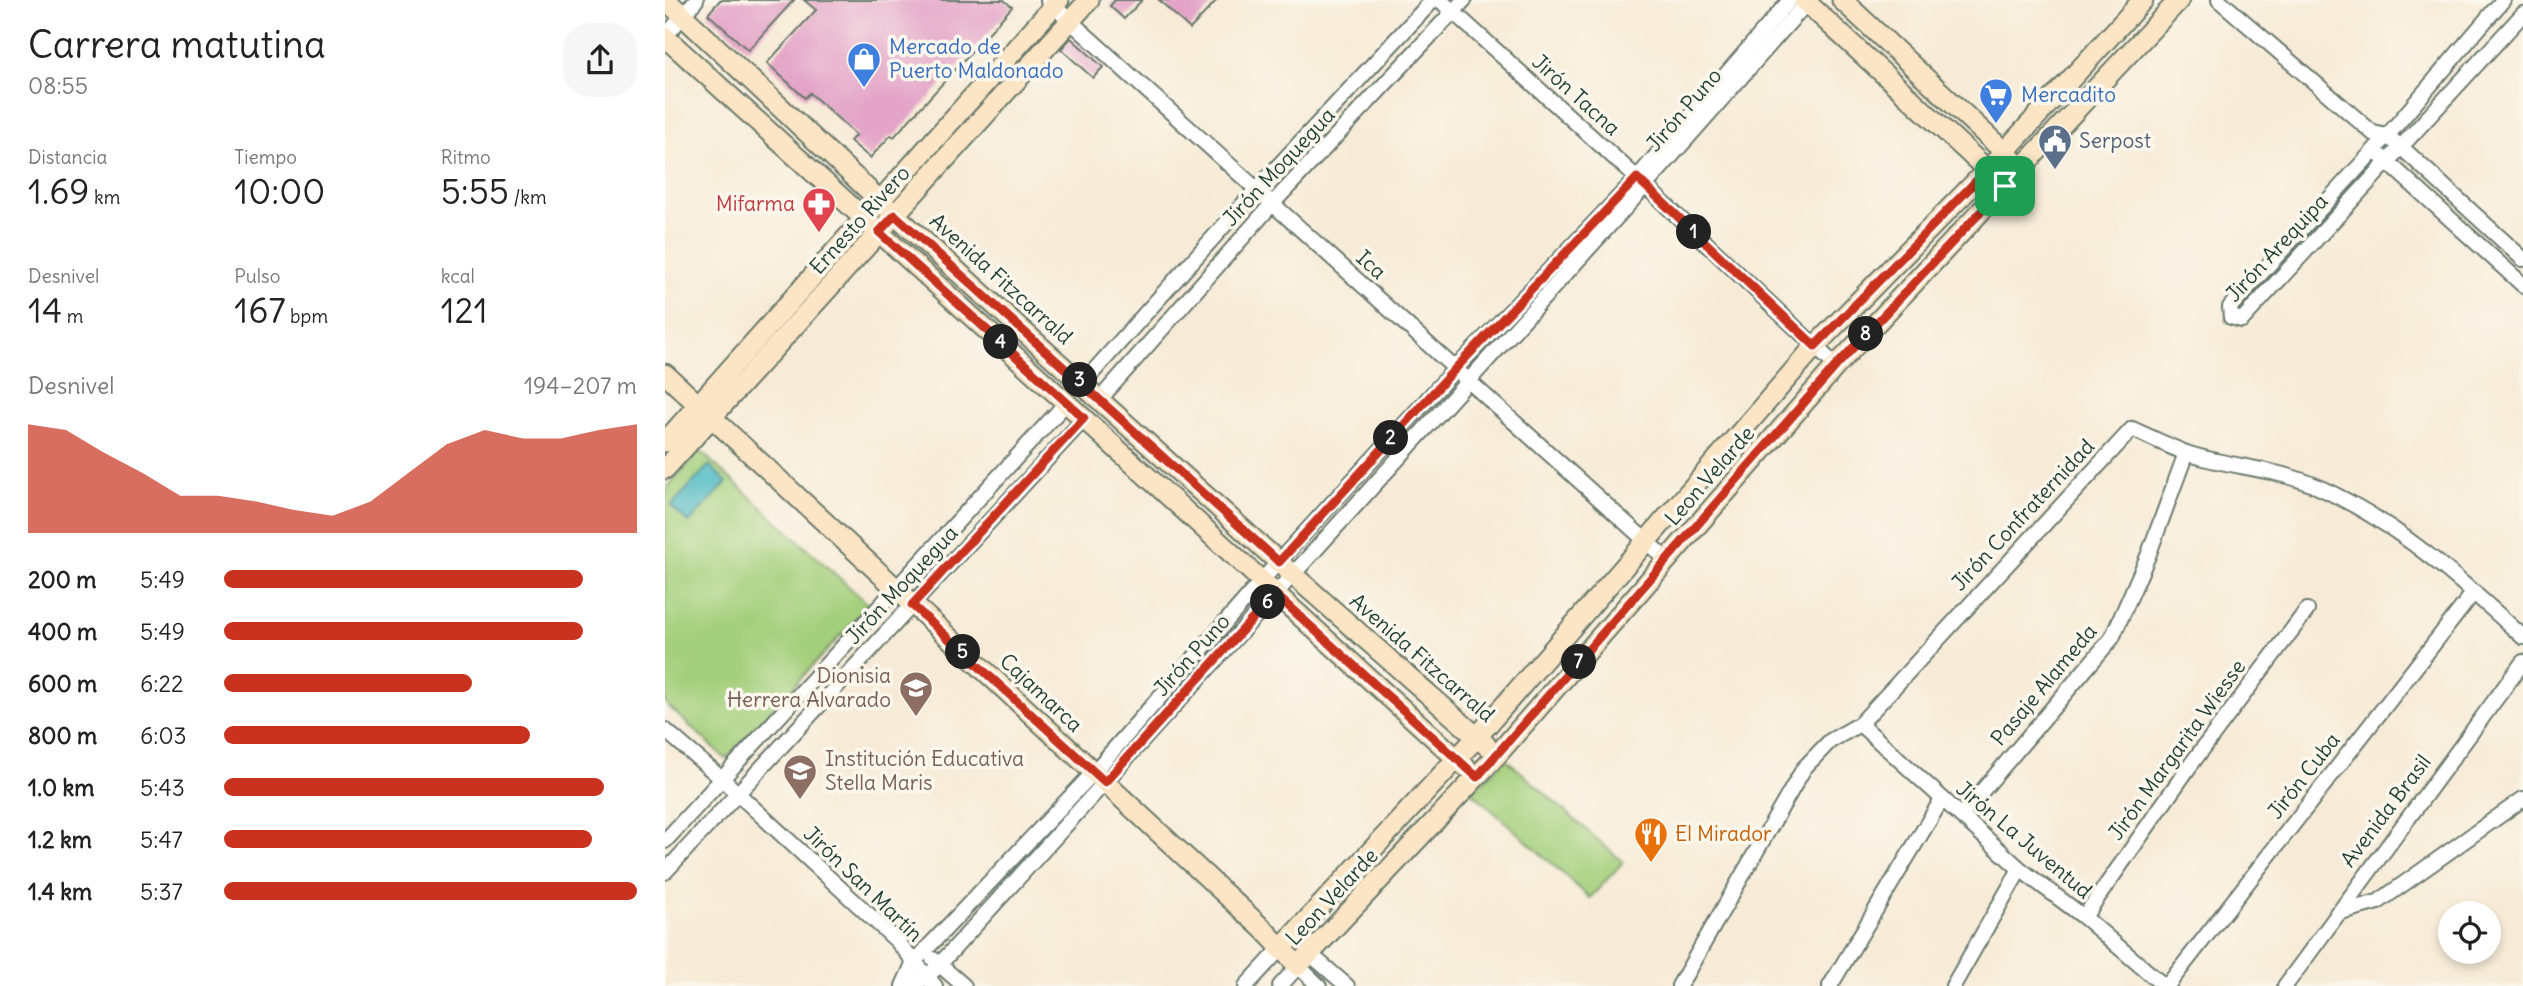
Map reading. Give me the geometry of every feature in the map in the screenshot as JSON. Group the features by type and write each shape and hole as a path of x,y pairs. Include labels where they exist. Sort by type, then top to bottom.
{"street":[{"name":"Avenida Fitzcarrald","path":"666,0 895,215 1497,755"},
{"path":"696,0 665,37 1477,777"},
{"name":"Ernesto Rivero","path":"665,442 707,412 806,315 1089,0"},
{"name":"Jirón Moquegua","path":"1083,383 1256,190 1433,0"},
{"name":"Jirón Tacna","path":"1440,0 1641,182 1836,366"},
{"name":"Jirón Moquegua","path":"1101,398 1272,204 1464,0"},
{"path":"1842,0 2021,168"},
{"name":"Leon Velarde","path":"1246,986 1477,737 1815,346 1987,170 2143,0"},
{"name":"Leon Velarde","path":"1280,986 1497,755 1836,366 2179,0"},
{"path":"2219,0 2380,134 2400,146 2523,259"},
{"name":"Jirón Arequipa","path":"2503,0 2380,134 2375,150 2230,307 2231,317 2242,320 2523,14"},
{"path":"1803,1 2005,186"},
{"name":"Jirón Puno","path":"1286,568 1468,381 1803,1"},
{"name":"Ernesto Rivero","path":"665,470 791,302 1053,2"},
{"name":"Ica","path":"1053,2 1256,190 1667,560"},
{"path":"2375,150 2523,285"},
{"name":"Jirón Puno","path":"905,986 931,982 940,964 1100,777 1269,588 1455,369 1641,182"},
{"path":"791,302 806,315"},
{"name":"Cajamarca","path":"665,374 1264,930 1285,943"},
{"name":"Jirón Moquegua","path":"665,841 1067,402"},
{"name":"Jirón Moquegua","path":"665,872 1084,418"},
{"name":"Jirón Confraternidad","path":"1679,986 1804,768 1830,741 1860,724 2132,429 2186,453 2314,485 2353,505 2410,542 2474,592 2523,637"},
{"name":"Pasaje Alameda","path":"1961,816 2112,638 2148,556 2186,453"},
{"name":"Jirón Cuba","path":"2165,986 2474,592"},
{"name":"Jirón Margarita Wiesse","path":"2084,917 2189,767 2307,610"},
{"name":"Avenida Brasil","path":"2285,986 2523,662"},
{"name":"Jirón La Juventud","path":"1860,724 2020,869 2084,917 2165,986"},
{"name":"Jirón San Martín","path":"665,730 722,779 897,941 919,958 940,964 964,986"},
{"name":"Jirón Puno","path":"905,986 919,958 1100,777"},
{"path":"1830,986 1942,799"},
{"path":"2337,913 2378,902 2523,799"},
{"path":"1953,986 2020,869"},
{"path":"1285,943 1304,959 1347,986"},
{"name":"Jirón San Martín","path":"919,958 931,982"},
{"path":"1304,959 1319,986"}],"green space":[{"path":"700,451 869,605 726,759 665,703 665,489"},
{"path":"1506,759 1623,862 1590,898 1472,792"}],"water":[{"path":"709,465 727,482 689,523 671,506"}],"building":[{"path":"720,0 794,0 748,50 708,14"},
{"name":"Mercado de Puerto Maldonado","path":"804,0 1004,0 1012,7 894,137 891,135 870,158 850,141 856,135 810,93 805,98 767,63 816,10"},
{"path":"1115,0 1142,0 1124,19 1110,6"},
{"path":"1159,0 1217,0 1190,29"},
{"path":"1071,38 1103,67 1093,78 1061,49"}],"place":[{"name":"Mercado de Puerto Maldonado","path":"864,89"},
{"name":"Mercadito","path":"1996,125"},
{"name":"Serpost","path":"2055,171"},
{"name":"Mifarma","path":"819,234"},
{"name":"Dionisia Herrera Alvarado","path":"916,718"},
{"name":"Institución Educativa Stella Maris","path":"800,801"},
{"name":"El Mirador","path":"1651,864"}],"route":[{"path":"1987,170 2005,186 1836,366 1477,777 1275,594 1105,782 912,605 1084,418 879,232 895,215 1101,398 1279,562 1455,369 1637,178 1815,346 1987,170"}]}
